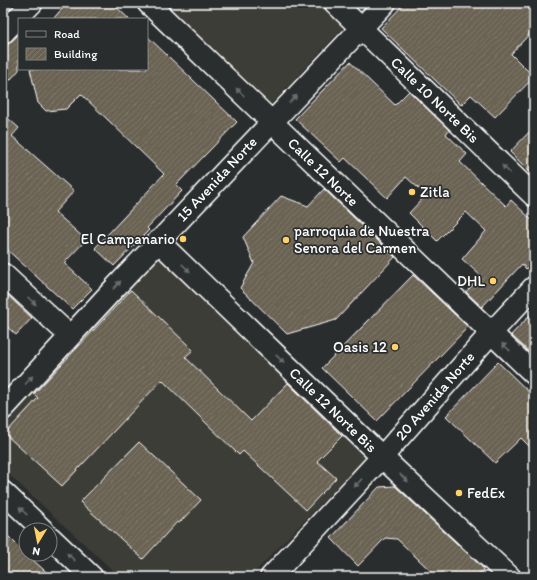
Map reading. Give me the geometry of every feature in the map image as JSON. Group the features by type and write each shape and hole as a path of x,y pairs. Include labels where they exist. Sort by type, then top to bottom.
{"street":[{"path":"3,33 32,3"},
{"name":"Calle 12 Norte","path":"148,3 534,374"},
{"name":"Calle 10 Norte Bis","path":"335,3 534,196"},
{"name":"15 Avenida Norte","path":"3,409 158,241 385,3"},
{"name":"Calle 12 Norte Bis","path":"158,241 382,457 510,577"},
{"path":"3,274 70,336"},
{"name":"20 Avenida Norte","path":"272,577 534,287"},
{"path":"3,492 35,522"},
{"path":"58,545 92,577"}],"shaded area":[{"path":"165,3 320,3 345,26 271,104"},
{"path":"158,252 369,454 250,577 120,577 3,469 3,418"}],"building":[{"path":"67,3 112,3 128,18 54,18"},
{"path":"405,3 534,3 534,29 511,54 534,77 495,117 471,95 461,105 381,28"},
{"path":"18,35 19,70 3,88 3,49"},
{"path":"148,37 237,122 176,185 182,191 147,228 149,230 114,266 95,248 164,174 81,94 66,109 46,111 38,103 30,70 148,70"},
{"path":"350,62 395,105 409,91 449,130 446,134 467,154 460,162 506,206 511,200 534,222 534,261 526,269 522,264 482,307 466,292 481,276 462,259 486,231 466,212 437,241 409,213 426,195 406,177 387,198 345,158 341,162 295,119"},
{"path":"3,114 19,128 12,136 74,191 55,212 86,240 64,263 92,289 72,309 3,246"},
{"path":"534,127 534,176 510,152"},
{"path":"324,189 395,257 336,320 287,334 240,288 254,263 243,237 281,196 308,206"},
{"name":"Oasis 12","path":"413,275 468,327 377,421 322,368"},
{"path":"131,290 193,350 185,357 251,421 288,383 342,436 317,461 336,478 306,510 243,451 239,455 162,380 62,486 5,434 38,398 34,394"},
{"path":"3,291 32,318 16,335 3,323"},
{"path":"534,311 534,356 511,335"},
{"path":"498,362 534,397 534,451 521,438 495,463 446,416"},
{"path":"139,442 201,500 179,523 177,522 143,559 80,502"},
{"path":"395,486 484,569 476,577 437,577 397,539 385,538 358,566 331,538 379,487"},
{"path":"3,531 18,546 18,562 35,562 52,577 8,577 3,572"}],"place":[{"name":"Zitla","path":"412,192"},
{"name":"El Campanario","path":"183,239"},
{"name":"parroquia de Nuestra Senora del Carmen","path":"286,240"},
{"name":"DHL","path":"493,281"},
{"name":"Oasis 12","path":"395,347"},
{"name":"FedEx","path":"459,493"}]}
